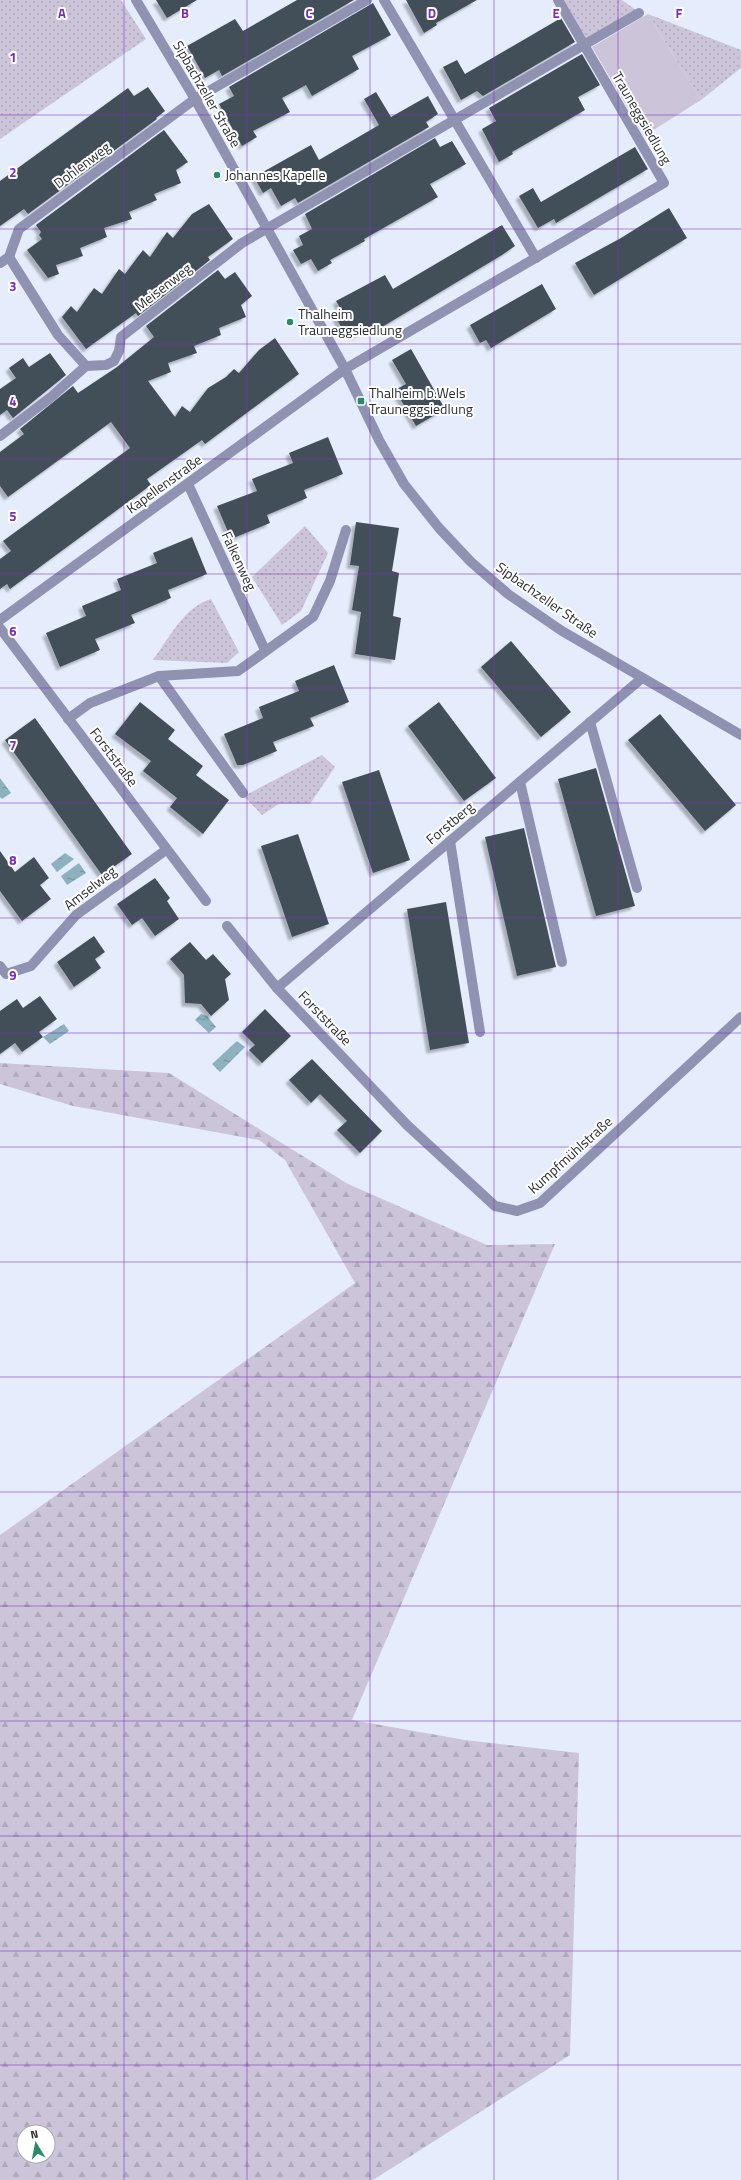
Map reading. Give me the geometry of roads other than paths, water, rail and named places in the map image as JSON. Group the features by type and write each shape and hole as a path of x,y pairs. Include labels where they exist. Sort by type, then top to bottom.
{"street":[{"name":"Sipbachzeller Straße","path":"136,0 195,99 345,369 379,440 404,484 439,528 471,562 508,594 556,627 641,679 741,736"},
{"name":"Dohlenweg","path":"9,257 19,229 195,99 367,0"},
{"path":"384,0 536,258"},
{"name":"Trauneggsiedlung","path":"345,369 664,183 558,0"},
{"path":"267,230 639,13"},
{"name":"Meisenweg","path":"86,366 106,365 114,361 119,351 121,337 242,243 267,230"},
{"path":"0,263 9,257 58,335 86,366 51,397 0,436"},
{"name":"Kapellenstraße","path":"0,620 345,369"},
{"name":"Falkenweg","path":"188,484 265,650"},
{"path":"68,719 90,703 159,676 238,671 265,650 313,617 330,580 346,530"},
{"name":"Forststraße","path":"0,628 166,850 206,901"},
{"path":"159,676 243,793"},
{"name":"Forstberg","path":"277,988 641,679"},
{"path":"590,722 637,888"},
{"path":"520,782 562,962"},
{"path":"450,841 480,1032"},
{"name":"Amselweg","path":"0,966 6,974 31,966 76,915 166,850"},
{"name":"Forststraße","path":"227,926 277,988 407,1125"},
{"name":"Kumpfmühlstraße","path":"407,1125 495,1206 517,1211 540,1203 741,1017"}],"water":[{"path":"0,778 11,793 2,799 0,797"},
{"path":"65,853 74,859 57,872 51,864"},
{"path":"79,863 86,873 67,885 61,876"},
{"path":"201,1014 207,1016 216,1027 209,1033 195,1020"},
{"path":"64,1024 69,1031 50,1044 43,1037"},
{"path":"237,1041 245,1047 220,1072 212,1064"}],"place":[{"name":"Johannes Kapelle","path":"217,175"},
{"name":"Thalheim Trauneggsiedlung","path":"290,322"},
{"name":"Thalheim b.Wels Trauneggsiedlung","path":"361,401"}]}
